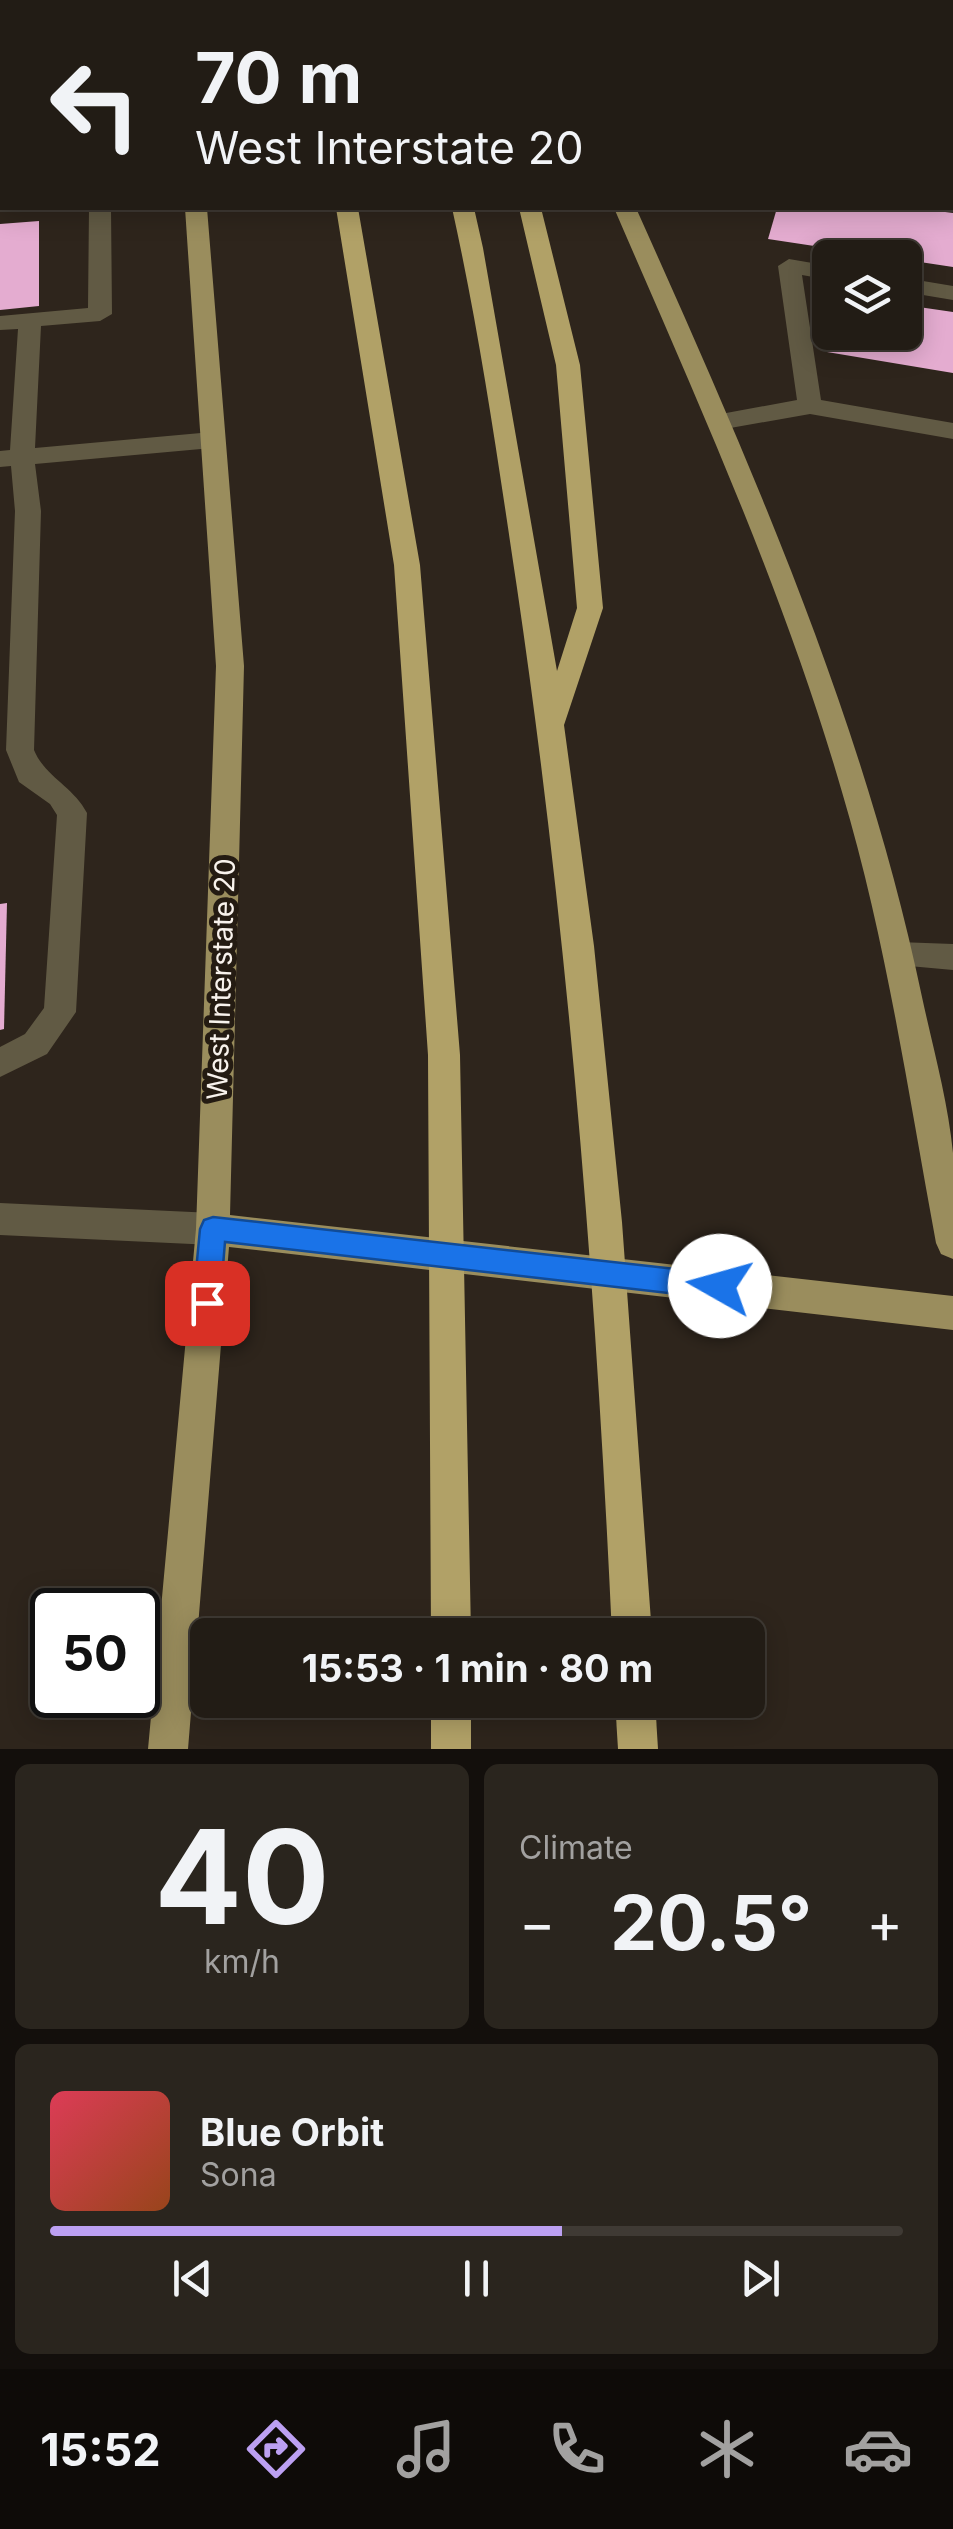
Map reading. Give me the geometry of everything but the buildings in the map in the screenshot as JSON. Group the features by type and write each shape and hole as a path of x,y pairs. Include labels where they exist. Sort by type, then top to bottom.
{"highway":[{"path":"347,210 408,565 444,1056 451,1618"},
{"path":"463,210 553,724 591,1087 626,1500 631,1618"},
{"path":"530,210 568,365 590,608 553,724"},
{"path":"451,1718 452,1749"},
{"path":"637,1718 638,1749"}],"main road":[{"name":"West Interstate 20","path":"168,1749 213,1229 230,666 196,210"},
{"path":"626,210 766,531 857,792 898,954 953,1243"},
{"path":"213,1229 953,1313"}],"street":[{"path":"0,324 100,314 100,210"},
{"path":"810,406 789,266 812,270"},
{"path":"922,288 953,293"},
{"path":"0,1063 36,1044 60,1012 72,813 60,796 29,774 20,750 11,677 28,511 11,458 26,388 30,320"},
{"path":"0,391 26,388"},
{"path":"719,422 810,406 953,431"},
{"path":"11,458 212,440"},
{"path":"898,954 953,957"},
{"path":"0,1218 213,1229"}],"route":[{"path":"207,1303 213,1229 720,1286"}]}
